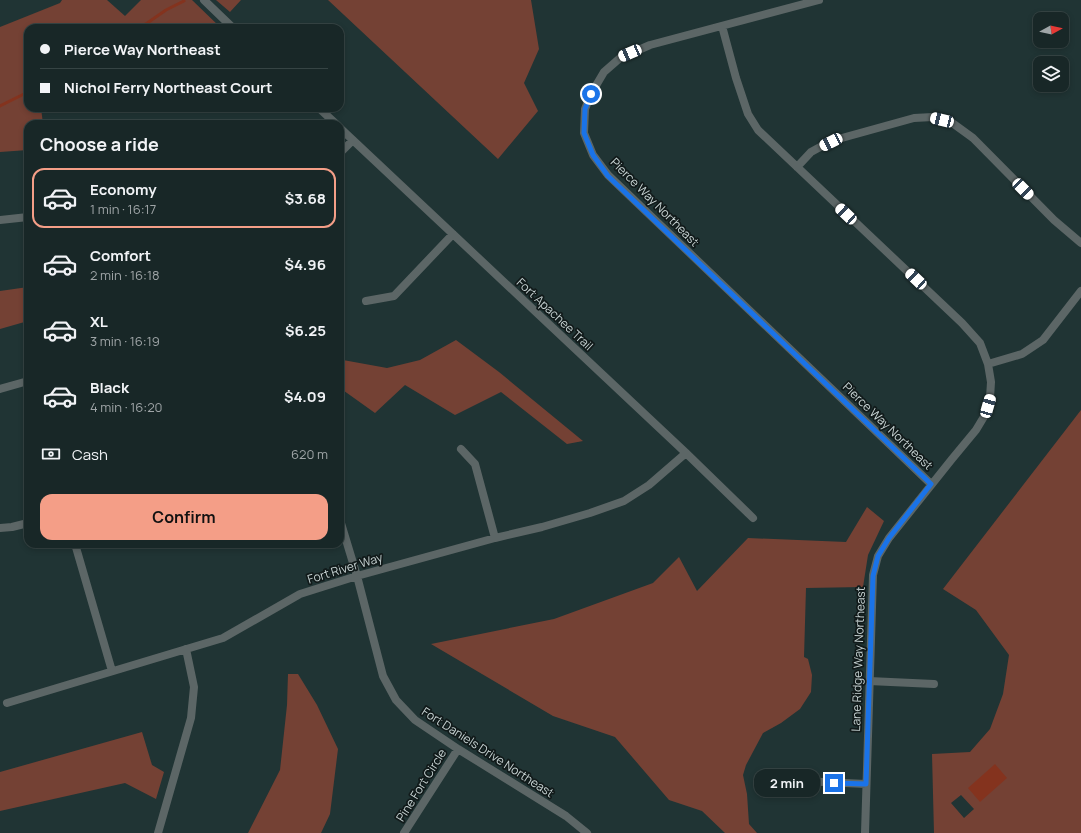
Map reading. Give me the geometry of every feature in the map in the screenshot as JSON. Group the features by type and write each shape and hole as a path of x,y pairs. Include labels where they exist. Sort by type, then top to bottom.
{"street":[{"path":"204,0 229,24"},
{"name":"Pierce Way Northeast","path":"819,0 650,45 620,58 604,72 591,94 585,109 584,133 593,155 608,176 931,484"},
{"name":"Lane Ridge Way Northeast","path":"722,26 736,78 748,114 758,130 962,323 980,343 988,364 991,382 990,398 985,415 976,430 889,538 878,556 873,576 865,833"},
{"path":"323,112 332,120"},
{"path":"797,167 811,152 831,142 914,118 932,117 951,122 972,138 1054,220 1081,243"},
{"name":"Fort Apachee Trail","path":"344,132 686,453 753,518"},
{"path":"344,149 353,140"},
{"path":"0,220 24,217"},
{"path":"366,301 394,296 453,234"},
{"path":"988,364 1022,354 1042,340 1081,292"},
{"path":"0,389 24,382"},
{"path":"461,449 474,464 495,538"},
{"name":"Fort River Way","path":"7,703 223,638 300,594 356,576 495,538 542,527 624,501 649,485 686,453"},
{"path":"0,528 12,527 24,523"},
{"name":"Fort Daniels Drive Northeast","path":"344,534 383,676 396,700 415,720 458,749 566,816 587,833"},
{"path":"76,548 112,671"},
{"path":"158,833 191,718 194,687 186,650"},
{"path":"869,681 934,684"},
{"name":"Pine Fort Circle","path":"404,833 458,749"},
{"path":"802,781 866,784"}],"shaded area":[{"path":"62,0 107,0 125,16 141,0 192,0 217,24 24,24 24,112 42,112 42,120 24,120 24,150 0,152 0,27 60,3"},
{"path":"216,0 241,0 230,12"},
{"path":"328,0 531,0 539,49 524,83 538,111 498,159"},
{"path":"24,288 24,322 0,329 0,291"},
{"path":"456,340 499,372 583,441 567,444 501,392 455,415 405,385 375,413 344,391 344,360 387,368 420,360"},
{"path":"1081,410 1081,833 934,833 932,754 970,752 990,729 1003,694 1009,655 976,610 943,589","holes":["961,795 974,809 964,818 951,803"]},
{"path":"867,507 884,521 868,555 863,587 806,588 804,657 808,659 812,675 811,692 800,709 781,723 763,733 746,765 743,775 747,794 749,824 757,833 725,833 702,811 669,800 615,737 553,716 431,644 554,619 653,583 679,557 697,591 748,538 846,542"},
{"path":"288,674 298,674 317,705 338,749 330,814 321,833 248,833 280,770 287,705"},
{"path":"142,732 152,765 164,772 156,799 125,783 0,811 0,772"},
{"path":"995,764 1007,778 980,802 968,788"}],"waterway":[{"path":"146,24 166,10 184,1"},
{"path":"0,106 24,94"}],"route":[{"path":"591,94 585,109 584,133 593,155 608,176 931,484 889,538 878,556 873,576 866,784 834,783"}]}
